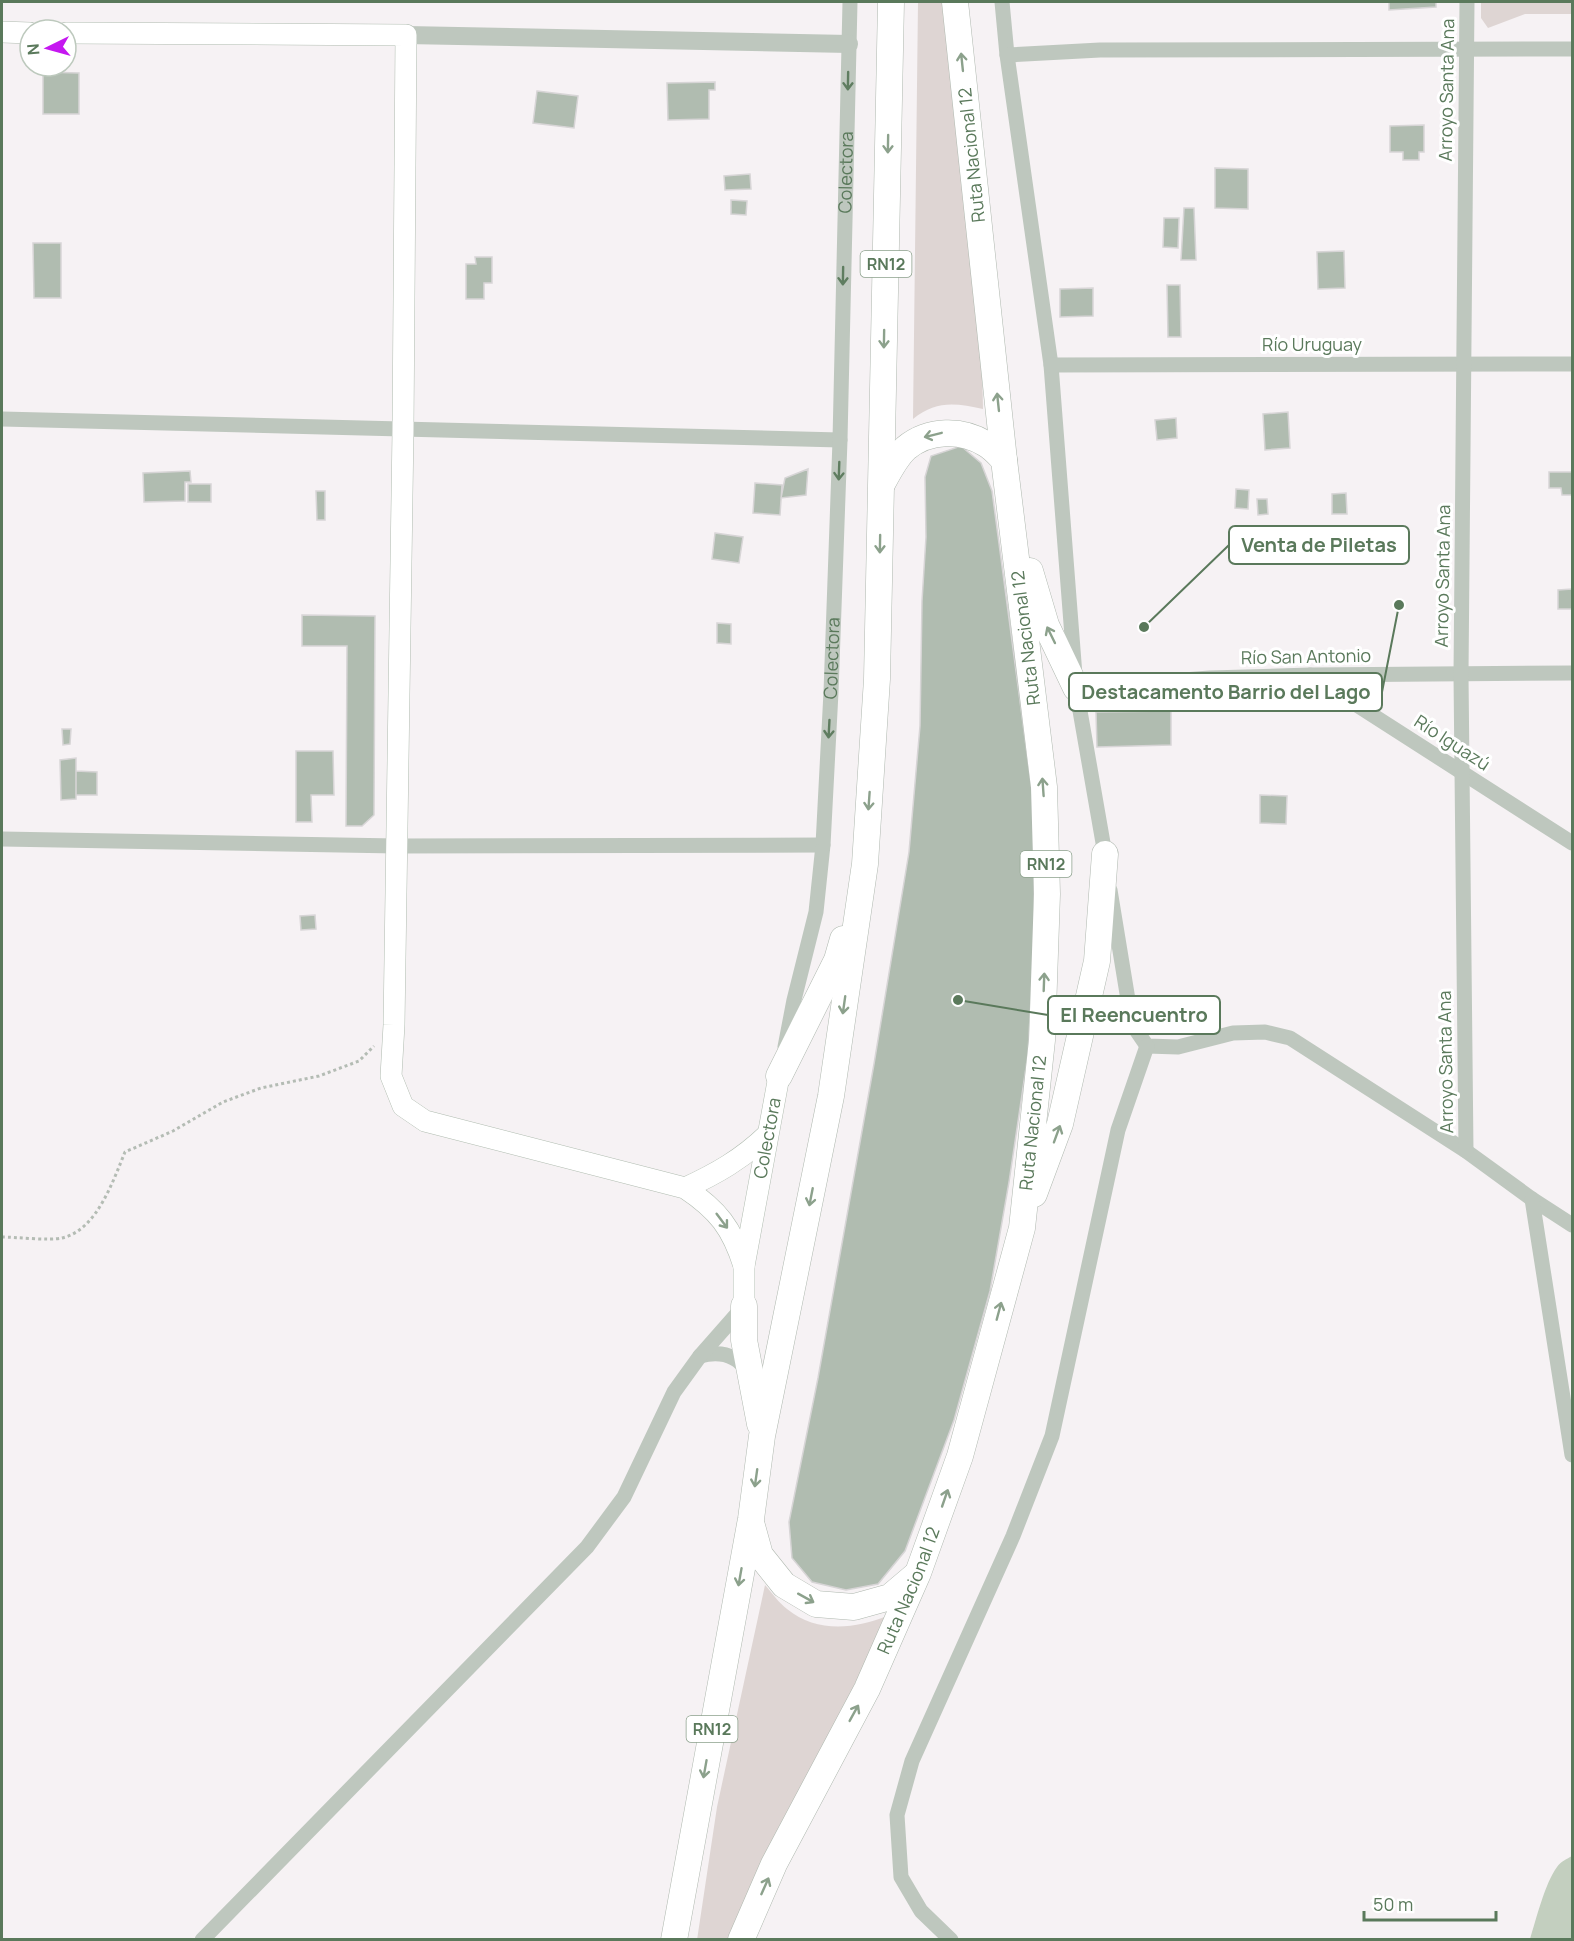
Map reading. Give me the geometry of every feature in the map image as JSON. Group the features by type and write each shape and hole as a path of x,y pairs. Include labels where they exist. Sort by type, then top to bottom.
{"highway":[{"name":"RN12","path":"674,1940 751,1519 762,1436 831,1096 865,864 877,679 891,2"},
{"name":"Ruta Nacional 12","path":"741,1940 774,1864 867,1689 918,1573 960,1456 1022,1228 1042,1040 1047,894 1044,787 1004,460 955,2"},
{"path":"881,485 906,448 925,437 936,434 947,432 968,435 988,444 1004,460"},
{"path":"1009,501 1046,625 1076,688"},
{"path":"1022,1228 1060,1124 1097,961 1105,854"},
{"path":"779,1076 837,960 865,864"},
{"path":"744,1306 744,1340 762,1436"},
{"path":"751,1519 760,1555 784,1585 816,1604 854,1607 890,1597 918,1573"}],"main road":[{"path":"2,33 18,33"},
{"path":"78,33 406,35 403,430 394,1025 391,1076 403,1106 425,1121 685,1188 706,1202 723,1220 736,1242 744,1266"},
{"name":"Colectora","path":"744,1306 744,1266 779,1076"},
{"path":"685,1188 732,1165 767,1135"}],"street":[{"name":"Colectora","path":"779,1076 794,1000 816,912 823,845 840,440 850,2"},
{"path":"1002,2 1007,55 1051,365 1076,688 1132,1024 1147,1046"},
{"name":"Arroyo Santa Ana","path":"1466,1151 1461,675 1467,2"},
{"path":"406,35 849,44"},
{"path":"1007,55 1100,50 1572,49"},
{"name":"Río Uruguay","path":"1051,365 1572,364"},
{"path":"2,419 840,440"},
{"name":"Río San Antonio","path":"1076,688 1210,678 1572,673"},
{"name":"Río Iguazú","path":"1310,675 1572,843"},
{"path":"2,839 397,846 823,845"},
{"path":"1147,1046 1178,1047 1233,1033 1265,1032 1290,1038 1466,1151 1572,1225"},
{"path":"951,1940 921,1911 900,1877 897,1815 912,1761 1013,1536 1052,1436 1118,1130 1147,1046"},
{"path":"1532,1199 1572,1455"},
{"path":"202,1940 587,1547 624,1497 674,1392 700,1356 744,1306"},
{"path":"700,1356 711,1353 734,1358 743,1364 749,1374"}],"path":[{"path":"2,1237 62,1238 88,1224 110,1189 125,1152 173,1131 223,1102 261,1088 319,1076 359,1061 394,1025"}],"shaded area":[{"path":"918,2 943,2 981,318 983,409 964,405 938,406 913,419"},
{"path":"1481,2 1572,2 1572,14 1525,14 1488,28 1481,18"},
{"path":"765,1585 787,1609 810,1622 849,1626 887,1616 846,1709 730,1939 697,1940 717,1807"},
{"path":"1572,1856 1572,1939 1530,1939 1541,1902 1553,1874 1560,1863"}],"building":[{"path":"1389,2 1436,2 1436,7 1389,10"},
{"path":"79,73 79,114 43,114 43,78 78,78"},
{"path":"715,82 715,90 709,90 709,119 668,120 667,83"},
{"path":"537,91 578,96 574,128 533,123"},
{"path":"1424,125 1424,152 1419,152 1419,160 1403,160 1403,152 1390,152 1390,126"},
{"path":"1215,168 1248,169 1248,209 1215,208"},
{"path":"750,174 751,189 725,190 724,176"},
{"path":"731,200 747,201 746,215 731,214"},
{"path":"1184,208 1194,208 1196,260 1181,260"},
{"path":"1164,218 1179,218 1178,248 1163,247"},
{"path":"33,243 61,243 61,298 34,298"},
{"path":"1344,251 1345,288 1318,289 1317,252"},
{"path":"475,257 492,257 492,283 484,283 484,299 466,299 466,264 476,264"},
{"path":"1167,285 1180,285 1181,337 1168,337"},
{"path":"1093,288 1093,316 1060,317 1060,289"},
{"path":"1288,412 1290,448 1265,450 1263,414"},
{"path":"1176,418 1177,438 1157,440 1155,420"},
{"path":"961,446 981,463 992,491 1034,806 1034,945 1028,1054 990,1291 954,1420 905,1551 878,1584 846,1590 812,1582 792,1558 789,1522 818,1378 909,852 920,726 922,601 926,537 925,477 931,456"},
{"path":"808,469 806,495 781,498 785,478"},
{"path":"190,471 191,482 185,482 185,501 144,502 143,473"},
{"path":"1549,472 1572,472 1572,495 1562,495 1561,488 1549,488"},
{"path":"755,483 782,485 780,515 753,513"},
{"path":"188,484 211,484 211,502 188,502"},
{"path":"1236,489 1249,490 1248,509 1235,508"},
{"path":"316,491 325,491 325,520 317,520"},
{"path":"1346,493 1347,514 1332,514 1332,494"},
{"path":"1257,499 1267,499 1268,514 1258,515"},
{"path":"715,533 743,537 739,563 712,559"},
{"path":"1572,589 1572,609 1558,609 1558,590"},
{"path":"302,615 375,616 374,815 362,826 346,826 347,646 302,646"},
{"path":"717,623 731,624 731,644 717,643"},
{"path":"1171,711 1171,745 1097,747 1096,712"},
{"path":"62,729 71,729 70,744 63,745"},
{"path":"296,751 333,751 334,795 311,795 312,822 296,822"},
{"path":"76,758 76,799 61,800 60,760"},
{"path":"76,771 97,772 97,795 76,795"},
{"path":"1260,795 1287,796 1286,824 1260,823"},
{"path":"315,915 316,929 301,930 300,916"}],"place":[{"name":"Destacamento Barrio del Lago","path":"1399,605"},
{"name":"Venta de Piletas","path":"1144,627"},
{"name":"El Reencuentro","path":"958,1000"}]}
